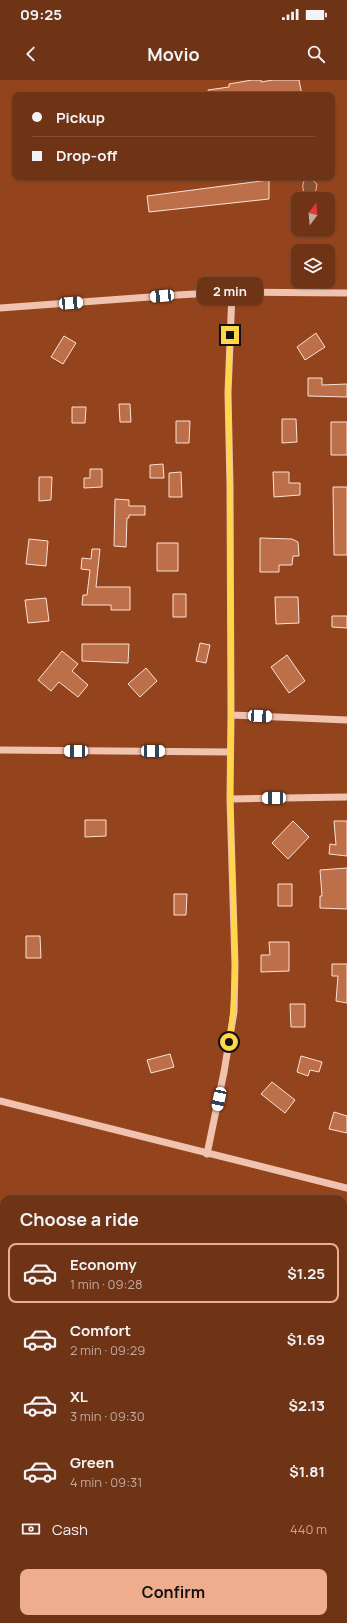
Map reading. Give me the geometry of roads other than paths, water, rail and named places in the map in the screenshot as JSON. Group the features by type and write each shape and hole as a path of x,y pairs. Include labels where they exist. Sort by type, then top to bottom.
{"street":[{"path":"0,308 232,292 347,293"},
{"path":"207,1154 224,1072 234,1012 235,965 230,799 230,486 228,393 232,292"},
{"path":"231,715 347,720"},
{"path":"0,750 230,752"},
{"path":"230,799 347,797"},
{"path":"0,1101 347,1188"}]}
